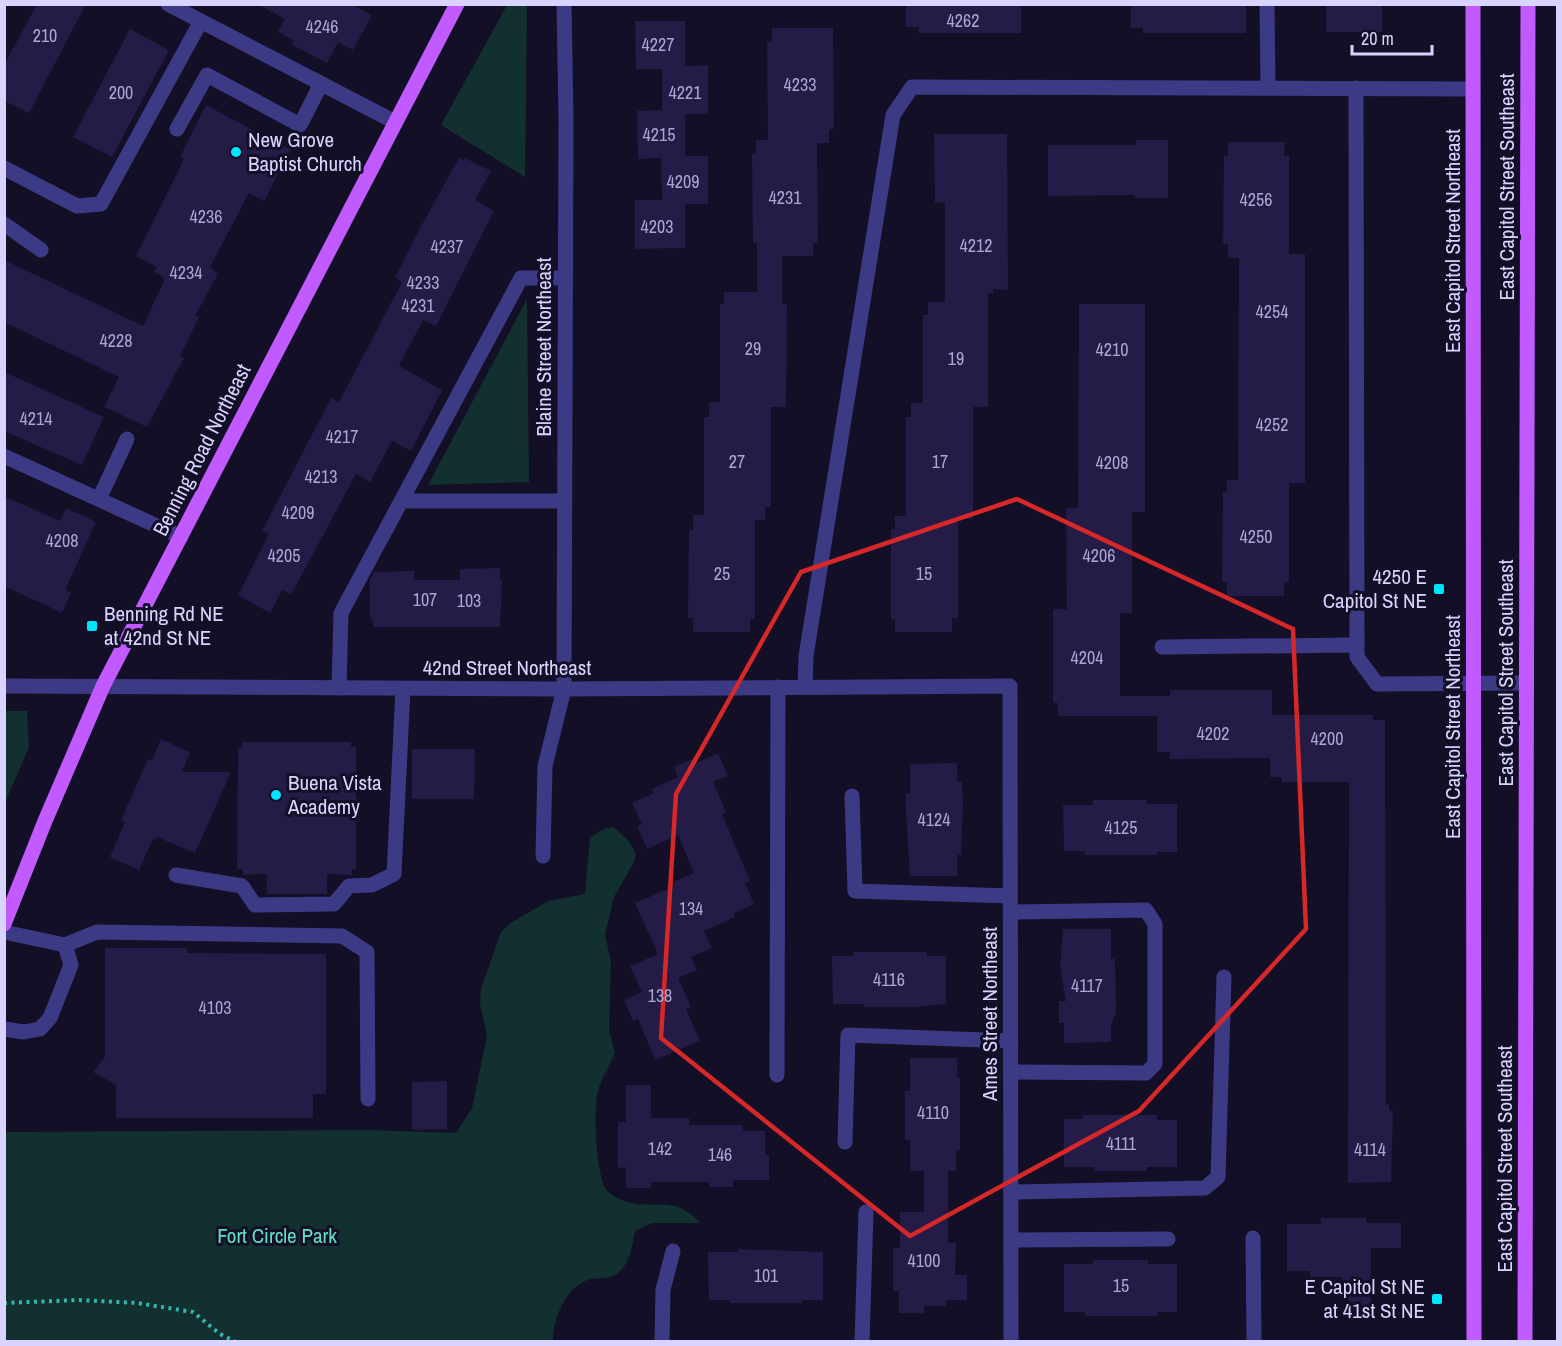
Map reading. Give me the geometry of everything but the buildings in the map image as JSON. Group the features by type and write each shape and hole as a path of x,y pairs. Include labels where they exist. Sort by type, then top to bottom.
{"main road":[{"name":"Benning Road Northeast","path":"4,924 103,686 457,4"},
{"name":"East Capitol Street Northeast","path":"1473,4 1474,1341"},
{"name":"East Capitol Street Southeast","path":"1525,1341 1528,4"}],"street":[{"path":"168,4 395,122"},
{"name":"Blaine Street Northeast","path":"543,856 545,766 564,689 564,4"},
{"path":"1267,4 1269,87"},
{"path":"4,168 77,206 101,204 201,21"},
{"path":"177,129 207,75 300,125 321,84"},
{"path":"805,687 806,656 893,115 912,87 1473,89"},
{"path":"1356,88 1357,657 1377,684 1526,683"},
{"path":"4,224 41,250"},
{"path":"339,688 341,613 521,278 565,278"},
{"path":"99,499 127,440"},
{"path":"4,456 181,537"},
{"path":"401,501 564,501"},
{"path":"1162,647 1357,645"},
{"name":"42nd Street Northeast","path":"4,686 564,689 1010,686"},
{"name":"Ames Street Northeast","path":"1010,686 1011,1341"},
{"path":"777,1076 778,687"},
{"path":"176,875 242,886 255,905 334,904 349,886 372,885 394,874 403,688"},
{"path":"852,796 855,891 1010,904 1146,910 1155,924 1155,1064 1146,1073 1011,1072"},
{"path":"4,932 65,945 97,932 342,936 367,952 368,1099"},
{"path":"4,1029 24,1032 40,1029 50,1018 71,965 65,945"},
{"path":"1011,1192 1205,1188 1218,1177 1224,977"},
{"path":"845,1142 848,1035 1011,1041"},
{"path":"862,1341 866,1212"},
{"path":"1253,1238 1254,1341"},
{"path":"1011,1240 1168,1239"},
{"path":"662,1341 663,1290 673,1251"}],"path":[{"path":"4,1303 79,1300 137,1304 193,1312 220,1334 236,1341"}],"highlighted area":[{"path":"1017,499 1293,629 1306,929 1139,1111 910,1236 661,1038 676,794 801,572"}],"green space":[{"path":"507,5 527,5 525,177 441,125"},
{"path":"527,299 529,482 428,485"},
{"path":"5,711 27,711 29,747 5,803"},
{"name":"Fort Circle Park","path":"613,827 628,840 636,854 634,862 614,897 605,934 611,962 609,1029 615,1053 601,1082 596,1100 599,1168 606,1190 613,1196 635,1204 672,1205 681,1208 700,1223 652,1223 635,1231 627,1262 619,1272 610,1277 585,1281 571,1291 561,1307 555,1324 553,1341 5,1341 5,1132 370,1130 456,1133 472,1108 487,1036 480,1004 481,989 501,932 511,923 548,901 585,894 590,837"}],"place":[{"name":"New Grove Baptist Church","path":"236,152"},
{"name":"4250 E Capitol St NE","path":"1439,589"},
{"name":"Benning Rd NE at 42nd St NE","path":"92,626"},
{"name":"Buena Vista Academy","path":"276,795"},
{"name":"E Capitol St NE at 41st St NE","path":"1437,1299"}]}
